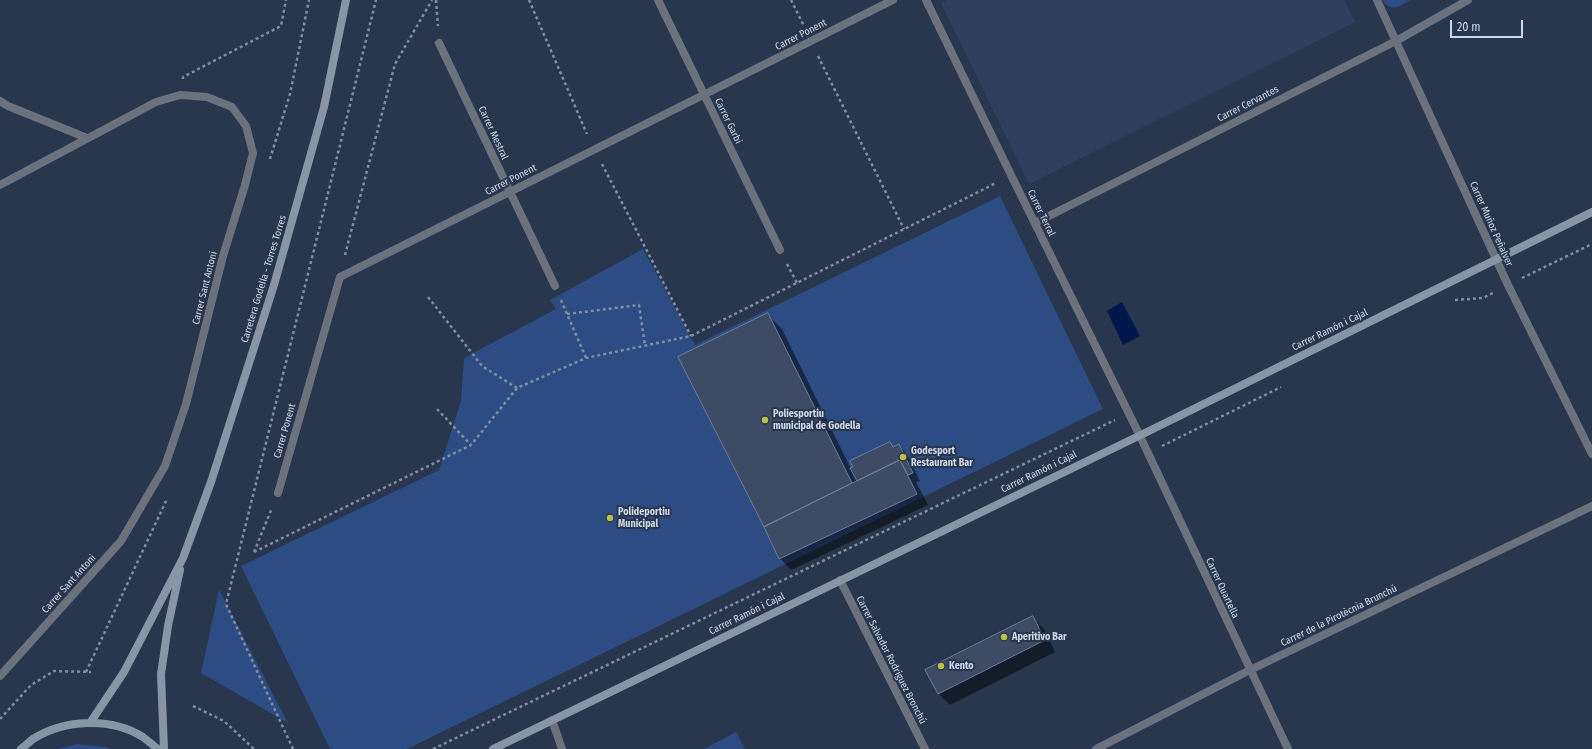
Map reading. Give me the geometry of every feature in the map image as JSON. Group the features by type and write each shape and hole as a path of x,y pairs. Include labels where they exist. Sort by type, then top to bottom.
{"street":[{"name":"Carretera Godella - Torres Torres","path":"90,723 124,672 183,558 211,482 274,285 324,107 346,0"},
{"name":"Carrer Garbi","path":"658,0 780,250"},
{"name":"Carrer Ponent","path":"278,493 340,277 893,0"},
{"name":"Carrer Terral","path":"926,0 1140,434"},
{"name":"Carrer Muñoz Peñalver","path":"1377,0 1508,285 1592,454"},
{"name":"Carrer Cervantes","path":"1035,223 1396,41 1468,0"},
{"name":"Carrer Mestral","path":"439,43 555,286"},
{"name":"Carrer Sant Antoni","path":"0,185 156,102 180,95 207,97 232,107 246,126 253,153 245,185 223,256 186,404 165,466 121,541 0,676"},
{"path":"0,101 8,106 87,138"},
{"name":"Carrer Ramón i Cajal","path":"493,749 1592,212"},
{"name":"Carrer Quartella","path":"1140,434 1288,749"},
{"name":"Carrer de la Pirotècnia Brunchú","path":"1096,749 1250,670 1592,506"},
{"name":"Carretera Godella - Torres Torres","path":"164,749 161,674 168,626 183,558"},
{"name":"Carrer Salvador Rodríguez Bronchú","path":"840,580 925,749"},
{"path":"552,720 562,749"},
{"path":"21,749 33,739 60,727 90,723 117,727 142,737 158,749"}],"path":[{"path":"180,95 183,77 281,26 286,0"},
{"path":"340,277 395,64 432,0"},
{"path":"436,0 439,43"},
{"path":"529,0 594,150 691,336"},
{"path":"791,0 904,229"},
{"path":"278,493 254,552 472,445 516,388 586,358 691,336 1011,175"},
{"path":"780,250 797,283"},
{"path":"555,286 586,358"},
{"path":"428,297 482,366 516,388"},
{"path":"567,314 639,305 645,346"},
{"path":"437,409 472,445"},
{"path":"0,719 31,685 54,671 91,672"},
{"path":"193,706 224,721 254,749"}],"shaded area":[{"path":"947,0 1344,0 1355,22 1029,184 941,3"},
{"path":"1383,0 1410,0 1396,8 1392,8 1389,7"},
{"name":"Polideportiu Municipal","path":"1000,196 1103,409 407,749 330,749 241,566 439,470 461,401 464,358 556,309 550,300 643,249 695,345"},
{"path":"1122,302 1140,336 1123,345 1107,311"},
{"path":"219,590 278,704 288,723 201,673"},
{"path":"736,732 745,749 704,749"},
{"path":"77,744 106,747 110,749 57,749"}],"building":[{"name":"Poliesportiu municipal de Godella","path":"768,313 852,483 764,527 678,357"},
{"path":"890,442 893,447 899,444 913,473 908,475 900,460 857,481 850,468 853,467 850,461"},
{"path":"900,460 917,494 779,559 764,527"},
{"path":"1033,616 1045,640 938,694 925,670"}],"place":[{"name":"Poliesportiu municipal de Godella","path":"765,420"},
{"name":"Godesport Restaurant Bar","path":"903,457"},
{"name":"Polideportiu Municipal","path":"610,518"},
{"name":"Aperitivo Bar","path":"1004,637"},
{"name":"Kento","path":"941,666"}]}
